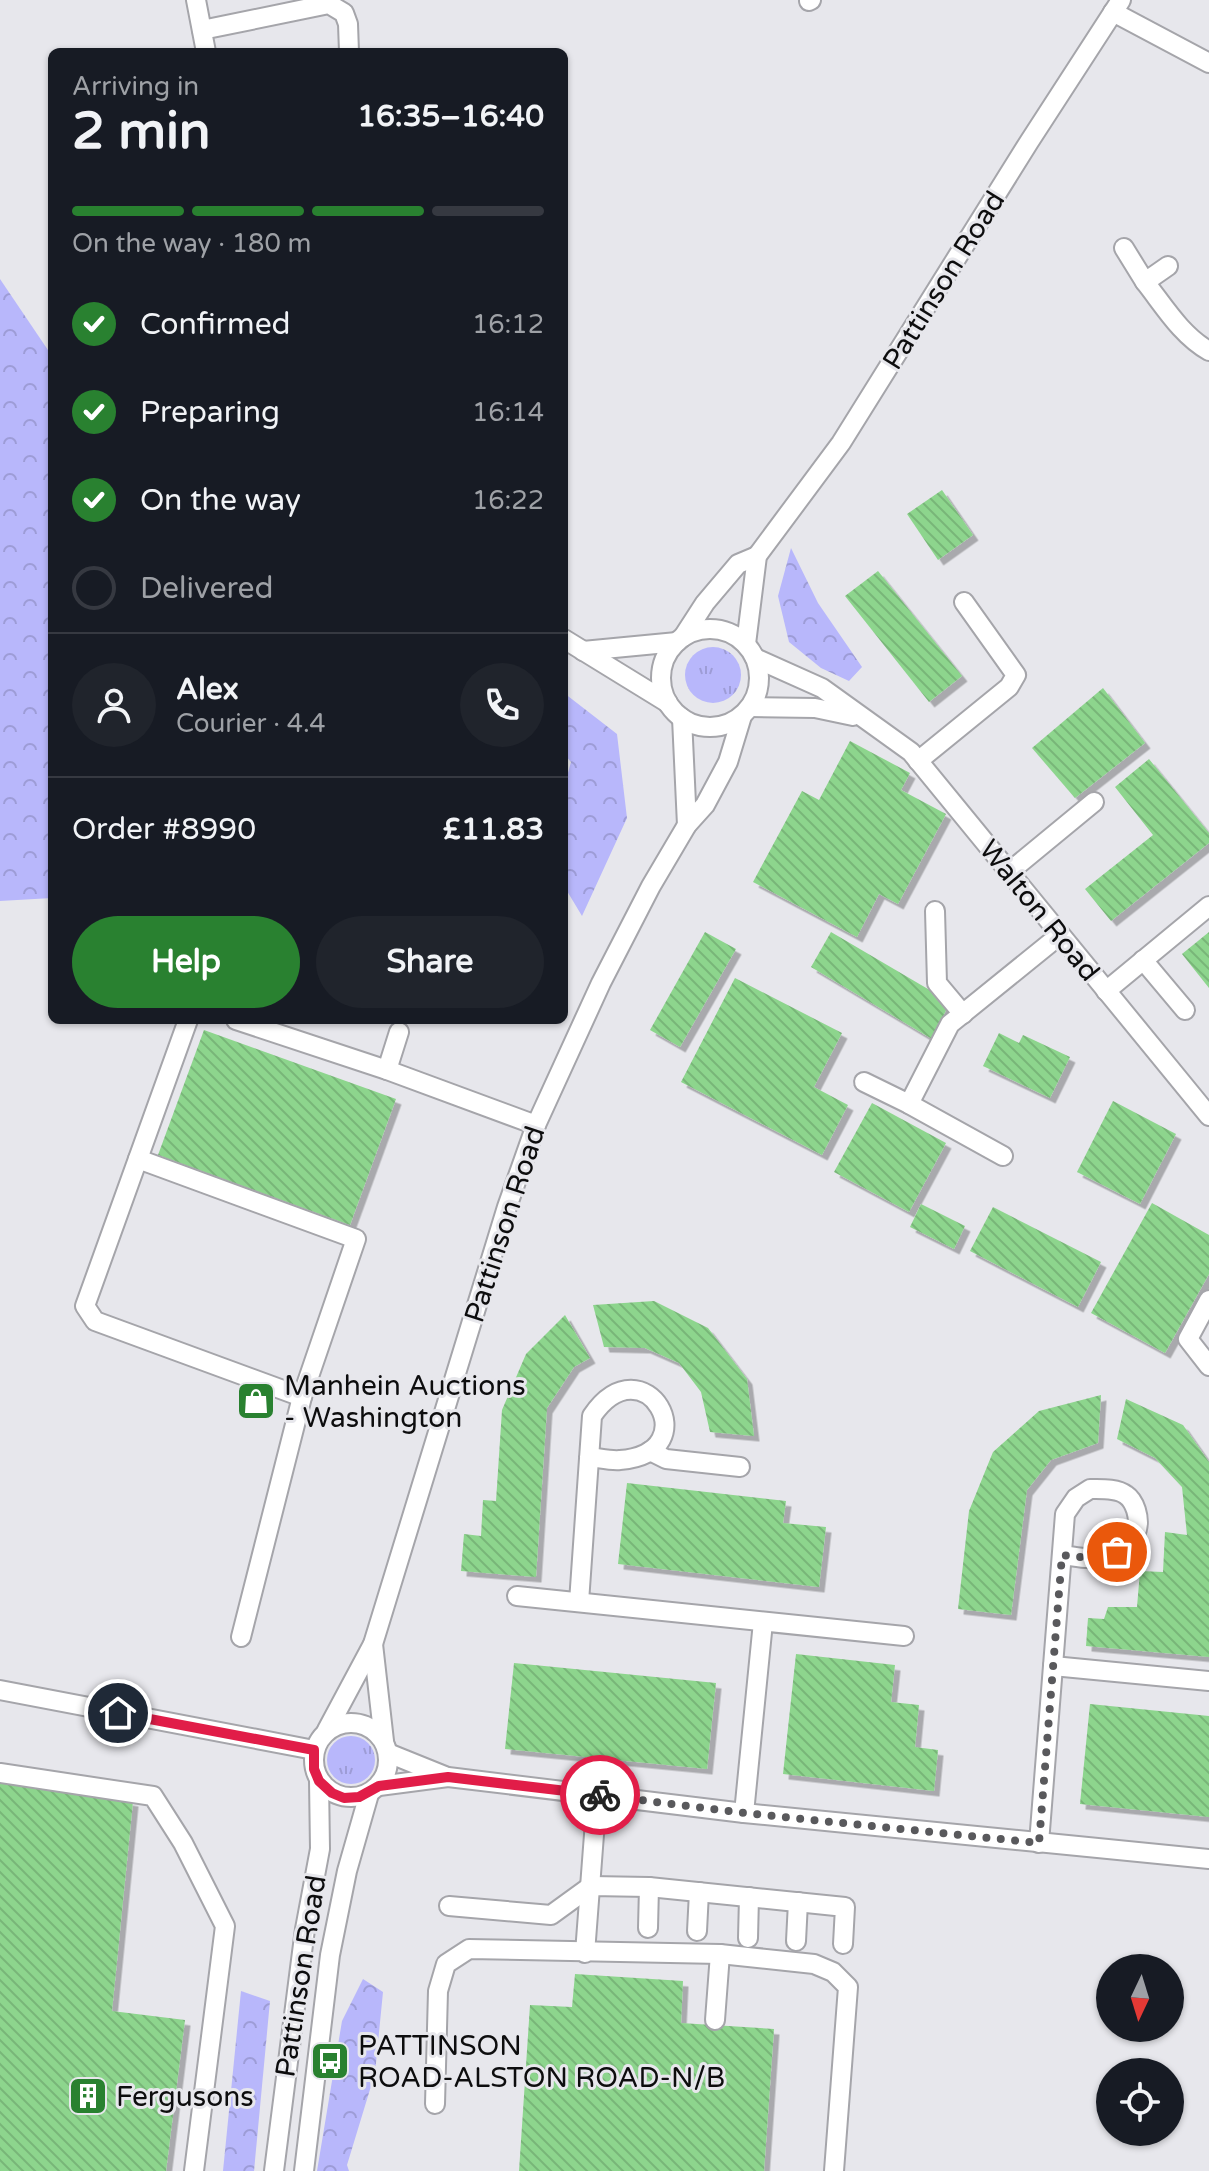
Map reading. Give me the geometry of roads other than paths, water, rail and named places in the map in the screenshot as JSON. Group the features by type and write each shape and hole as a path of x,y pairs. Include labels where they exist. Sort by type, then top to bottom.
{"street":[{"path":"196,0 205,48"},
{"path":"202,30 312,5 329,4 344,13 348,48"},
{"path":"1117,6 1209,63"},
{"name":"Pattinson Road","path":"680,640 705,603 738,564 757,556 841,443 1117,6"},
{"path":"1124,248 1178,325 1209,351"},
{"path":"1145,282 1168,266"},
{"name":"Pattinson Road","path":"750,651 757,556"},
{"path":"918,761 1009,687 1016,675 964,602"},
{"path":"568,642 583,651 668,703 682,718 696,725 713,728 728,724 746,711 759,683 750,651 732,634 716,630 699,631 680,640 583,651"},
{"path":"668,703 662,688 662,671 667,655 680,640"},
{"name":"Walton Road","path":"750,651 822,688 911,752 1209,1116"},
{"name":"Walton Road","path":"746,711 815,708 860,717"},
{"name":"Pattinson Road","path":"327,1730 373,1644 502,1222 536,1125 601,983 651,886 687,825 705,805 728,762 746,711"},
{"path":"682,718 687,825"},
{"path":"1009,872 1094,802"},
{"path":"1106,991 1209,906"},
{"path":"935,911 937,983 963,1014"},
{"path":"909,1104 950,1024 1060,935"},
{"path":"1143,960 1185,1010"},
{"path":"187,1024 85,1306 95,1321 302,1397"},
{"path":"248,1024 387,1070 536,1125"},
{"path":"387,1070 399,1032"},
{"path":"864,1082 1003,1156"},
{"path":"138,1159 356,1239 302,1397 241,1637"},
{"path":"1209,1300 1188,1339 1209,1366"},
{"path":"579,1602 589,1457 592,1416 603,1400 617,1391 652,1395 661,1405 666,1420 658,1446 619,1461 589,1457"},
{"path":"650,1451 666,1459 740,1467"},
{"path":"1039,1843 1065,1514 1076,1498 1090,1489 1125,1493 1134,1503 1138,1518 1137,1532 1131,1544 1100,1557 1062,1555"},
{"path":"517,1596 904,1636"},
{"path":"744,1813 763,1622"},
{"name":"Pattinson Road","path":"373,1644 386,1747"},
{"path":"1053,1666 1209,1681"},
{"path":"0,1690 314,1750"},
{"path":"374,1790 388,1766 386,1747 375,1731 358,1723 342,1723 327,1730 314,1750 314,1769 319,1781 332,1793 344,1798 448,1777 744,1813 1209,1859"},
{"path":"386,1747 448,1777"},
{"path":"0,1773 153,1796 183,1843 225,1926 194,2171"},
{"name":"Pattinson Road","path":"274,2171 305,1929 320,1849 319,1781"},
{"name":"Pattinson Road","path":"304,2171 330,1955 347,1871 374,1790"},
{"path":"585,1953 597,1795"},
{"path":"449,1906 551,1915 591,1886 649,1887 845,1907 843,1944"},
{"path":"648,1928 649,1887"},
{"path":"697,1931 699,1892"},
{"path":"748,1938 749,1897"},
{"path":"796,1941 798,1902"},
{"path":"435,2104 438,1991 446,1964 469,1949 720,1954 814,1964 833,1972 848,1987 834,2171"},
{"path":"715,2020 720,1954"}],"place":[{"name":"Manhein Auctions - Washington","path":"256,1401"},
{"name":"PATTINSON ROAD-ALSTON ROAD-N/B","path":"330,2061"},
{"name":"Fergusons","path":"88,2096"}]}
